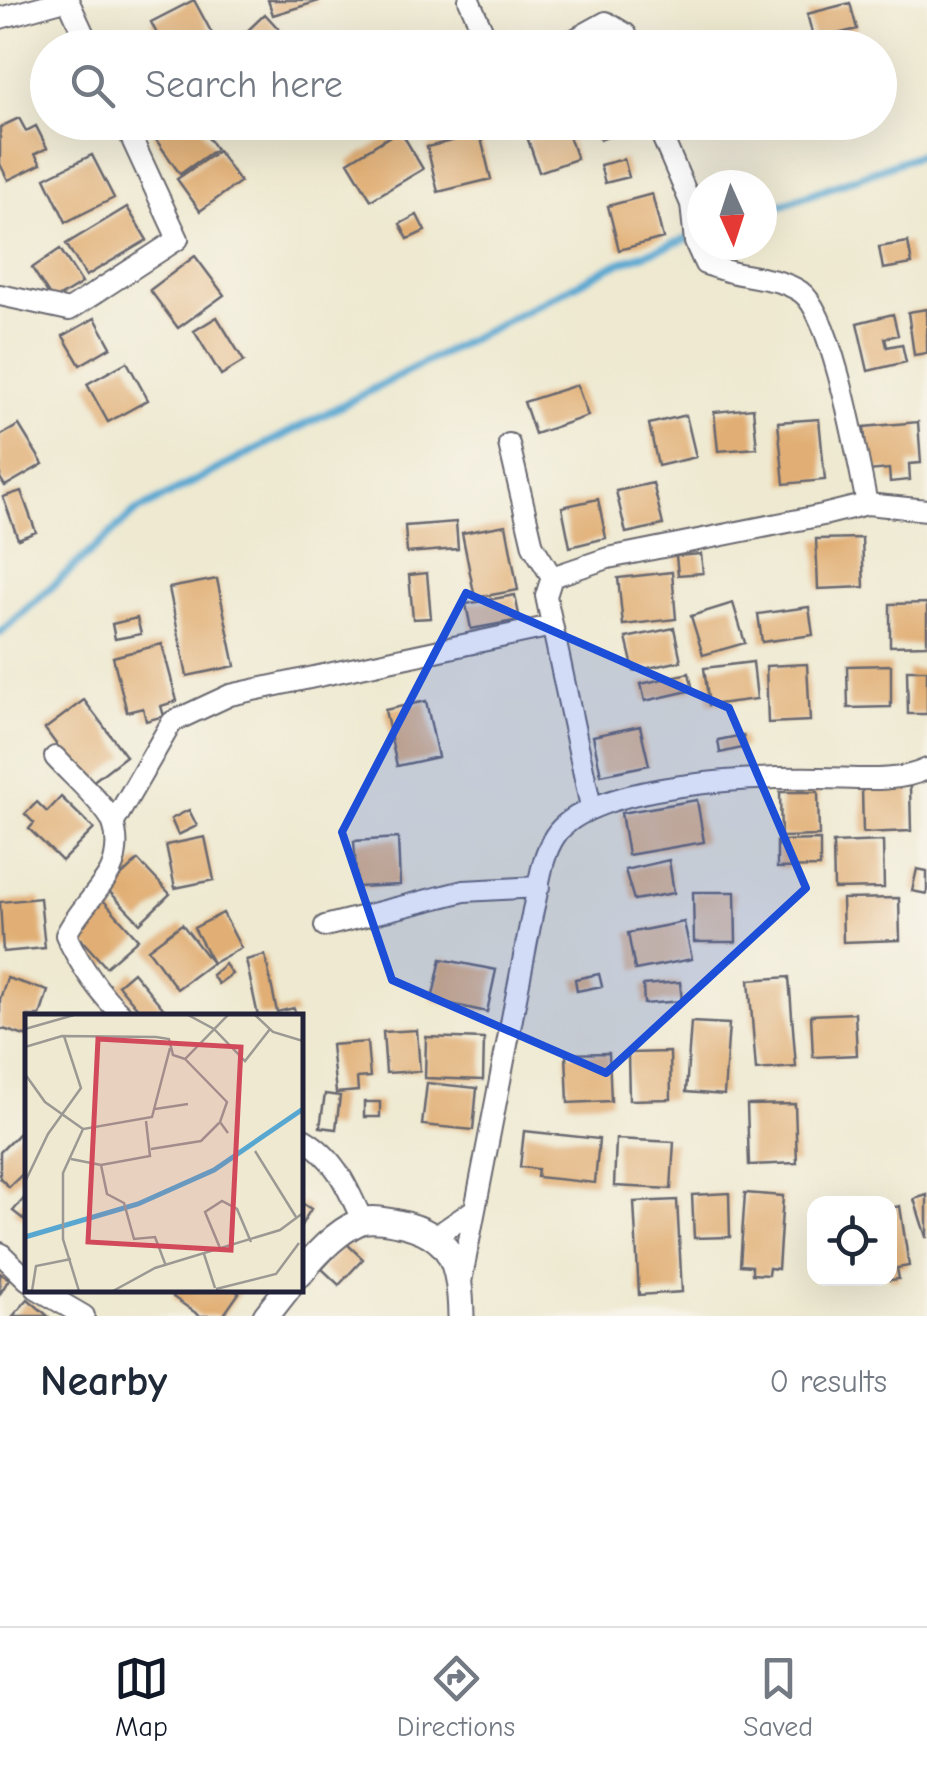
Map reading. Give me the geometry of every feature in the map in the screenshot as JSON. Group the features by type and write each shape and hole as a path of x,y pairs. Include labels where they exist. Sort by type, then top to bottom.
{"street":[{"path":"0,18 66,0 81,30"},
{"path":"469,0 482,30"},
{"path":"592,30 606,22 619,30"},
{"path":"0,294 69,310 178,239 132,140"},
{"path":"664,140 691,204 696,242 706,264 760,276 802,293 821,318 844,398 866,504"},
{"path":"509,444 533,546 552,577 546,596 591,808"},
{"path":"552,577 608,558 866,504 927,510"},
{"path":"113,824 172,722 216,702 552,626"},
{"path":"55,757 113,824 116,855 110,873 66,935 106,1000 121,1014"},
{"path":"461,1316 460,1284 538,887 555,835 591,808 652,791 772,777 875,779 914,776 927,770"},
{"path":"325,926 464,891 538,887"},
{"path":"302,1138 335,1165 362,1220"},
{"path":"435,1237 475,1209"},
{"path":"302,1272 320,1250 362,1220 386,1220 418,1227 435,1237 452,1256 460,1284"},
{"path":"0,1253 25,1277"},
{"path":"41,1291 84,1316"},
{"path":"266,1316 286,1291"}],"highlighted area":[{"path":"466,593 729,708 806,888 606,1073 392,980 342,832"}],"building":[{"path":"194,0 210,30 155,30 151,22"},
{"path":"268,0 319,0 319,1 273,15"},
{"path":"850,3 857,29 811,30 807,14"},
{"path":"265,14 280,30 248,30"},
{"path":"19,118 26,131 30,129 30,140 43,140 47,148 35,154 41,164 8,180 0,164 0,127"},
{"path":"156,140 210,140 216,149 180,174"},
{"path":"384,140 406,140 423,169 371,200 348,162"},
{"path":"456,140 481,140 491,179 438,192 427,147"},
{"path":"528,140 570,140 577,159 539,172"},
{"path":"218,151 240,182 200,211 177,179"},
{"path":"92,155 114,198 66,222 45,178"},
{"path":"624,159 629,177 605,183 600,165"},
{"path":"652,194 663,238 619,250 608,206"},
{"path":"127,207 147,240 86,276 66,244"},
{"path":"417,215 425,231 408,239 400,224"},
{"path":"908,242 912,264 883,269 879,247"},
{"path":"60,249 82,283 53,301 32,268"},
{"path":"195,256 224,295 178,328 150,290"},
{"path":"927,309 927,353 914,355 908,312"},
{"path":"893,314 898,335 885,338 887,347 902,344 906,362 868,371 857,323"},
{"path":"217,317 244,361 221,375 194,331"},
{"path":"95,318 111,347 80,365 63,336"},
{"path":"127,362 148,400 108,422 87,384"},
{"path":"577,385 588,416 535,434 524,402"},
{"path":"753,408 757,448 718,451 714,412"},
{"path":"686,415 696,457 658,466 649,424"},
{"path":"819,419 825,480 784,484 778,422"},
{"path":"918,422 921,463 909,464 910,480 890,482 889,469 868,471 864,427"},
{"path":"19,425 43,464 5,486 0,478 0,436"},
{"path":"653,483 663,525 626,533 616,491"},
{"path":"21,491 36,532 18,539 3,497"},
{"path":"598,499 606,538 570,547 562,507"},
{"path":"456,522 458,549 407,553 405,526"},
{"path":"506,525 518,590 475,598 462,533"},
{"path":"862,538 864,587 818,589 816,539"},
{"path":"701,554 703,573 678,575 676,556"},
{"path":"672,572 676,619 623,625 618,578"},
{"path":"427,573 431,618 413,619 409,575"},
{"path":"217,579 235,666 187,676 169,588"},
{"path":"515,595 520,620 471,629 466,604"},
{"path":"733,603 745,643 703,655 691,616"},
{"path":"927,603 927,645 890,646 890,604"},
{"path":"809,607 813,635 762,642 758,614"},
{"path":"137,618 141,634 115,639 112,624"},
{"path":"674,628 681,661 634,671 626,638"},
{"path":"162,644 177,701 161,706 164,716 146,721 143,708 127,712 113,657"},
{"path":"753,662 757,699 709,705 704,668"},
{"path":"807,664 810,721 768,723 766,666"},
{"path":"891,665 891,707 848,708 847,666"},
{"path":"907,670 927,670 927,714 908,714"},
{"path":"689,673 693,690 645,701 641,684"},
{"path":"84,700 126,756 87,786 45,729"},
{"path":"426,701 438,757 397,766 385,710"},
{"path":"640,726 649,765 601,775 593,736"},
{"path":"743,735 746,747 720,753 718,740"},
{"path":"910,786 911,831 863,833 862,788"},
{"path":"780,792 818,792 819,836 781,837"},
{"path":"61,797 94,829 62,861 29,829 34,823 25,814 37,802 47,812"},
{"path":"697,800 704,842 628,855 621,813"},
{"path":"189,810 197,826 178,835 171,819"},
{"path":"205,837 214,880 175,888 166,845"},
{"path":"398,838 400,885 357,887 354,841"},
{"path":"820,840 820,867 777,868 777,841"},
{"path":"883,841 884,888 834,889 833,843"},
{"path":"138,860 170,894 140,923 107,889"},
{"path":"669,860 674,893 634,900 625,870"},
{"path":"917,869 927,871 927,894 912,891"},
{"path":"693,892 735,892 736,942 694,942"},
{"path":"40,898 45,948 3,952 0,902"},
{"path":"899,898 900,940 843,942 842,899"},
{"path":"103,900 138,939 106,967 70,927"},
{"path":"223,913 241,948 213,963 194,928"},
{"path":"684,922 692,959 635,970 628,933"},
{"path":"182,924 212,963 177,989 148,949"},
{"path":"265,955 277,1012 294,1008 296,1014 258,1014 246,960"},
{"path":"441,959 496,970 487,1012 432,1000"},
{"path":"225,964 232,974 218,984 212,975"},
{"path":"133,972 163,1008 156,1014 142,1014 118,985"},
{"path":"599,974 602,986 577,991 575,979"},
{"path":"789,977 796,1067 756,1070 749,980"},
{"path":"7,978 48,991 41,1014 25,1014 25,1036 0,1028 0,999"},
{"path":"680,982 682,1001 644,1004 643,985"},
{"path":"855,1013 857,1055 813,1057 811,1015"},
{"path":"691,1022 729,1024 724,1095 686,1092"},
{"path":"417,1030 420,1071 386,1073 383,1032"},
{"path":"426,1037 484,1039 483,1080 425,1078"},
{"path":"367,1042 370,1077 357,1078 358,1091 336,1093 331,1045"},
{"path":"670,1052 671,1099 629,1100 628,1053"},
{"path":"609,1053 611,1101 568,1103 566,1054"},
{"path":"427,1083 477,1088 473,1130 422,1125"},
{"path":"325,1094 340,1096 336,1129 320,1127"},
{"path":"364,1102 380,1102 380,1117 364,1117"},
{"path":"795,1104 797,1163 749,1165 747,1105"},
{"path":"524,1131 599,1139 595,1183 537,1177 538,1169 520,1167"},
{"path":"19,1133 25,1138 25,1172 9,1187 0,1178 0,1152"},
{"path":"616,1139 674,1142 671,1189 614,1186"},
{"path":"729,1193 730,1237 694,1238 692,1195"},
{"path":"745,1193 783,1196 778,1269 769,1268 768,1275 752,1274 752,1266 740,1265"},
{"path":"927,1195 927,1237 926,1237 914,1199"},
{"path":"25,1197 25,1221 13,1211"},
{"path":"677,1200 682,1292 639,1295 634,1202"},
{"path":"302,1203 311,1209 302,1224"},
{"path":"900,1206 909,1266 897,1268"},
{"path":"346,1243 363,1259 339,1285 322,1269"},
{"path":"0,1273 9,1279 0,1294"},
{"path":"177,1291 239,1293 223,1316 200,1316 173,1297"},
{"path":"28,1299 48,1316 13,1316"}],"waterway":[{"path":"777,207 927,152"},
{"path":"0,633 135,512 612,266 687,239"}]}
